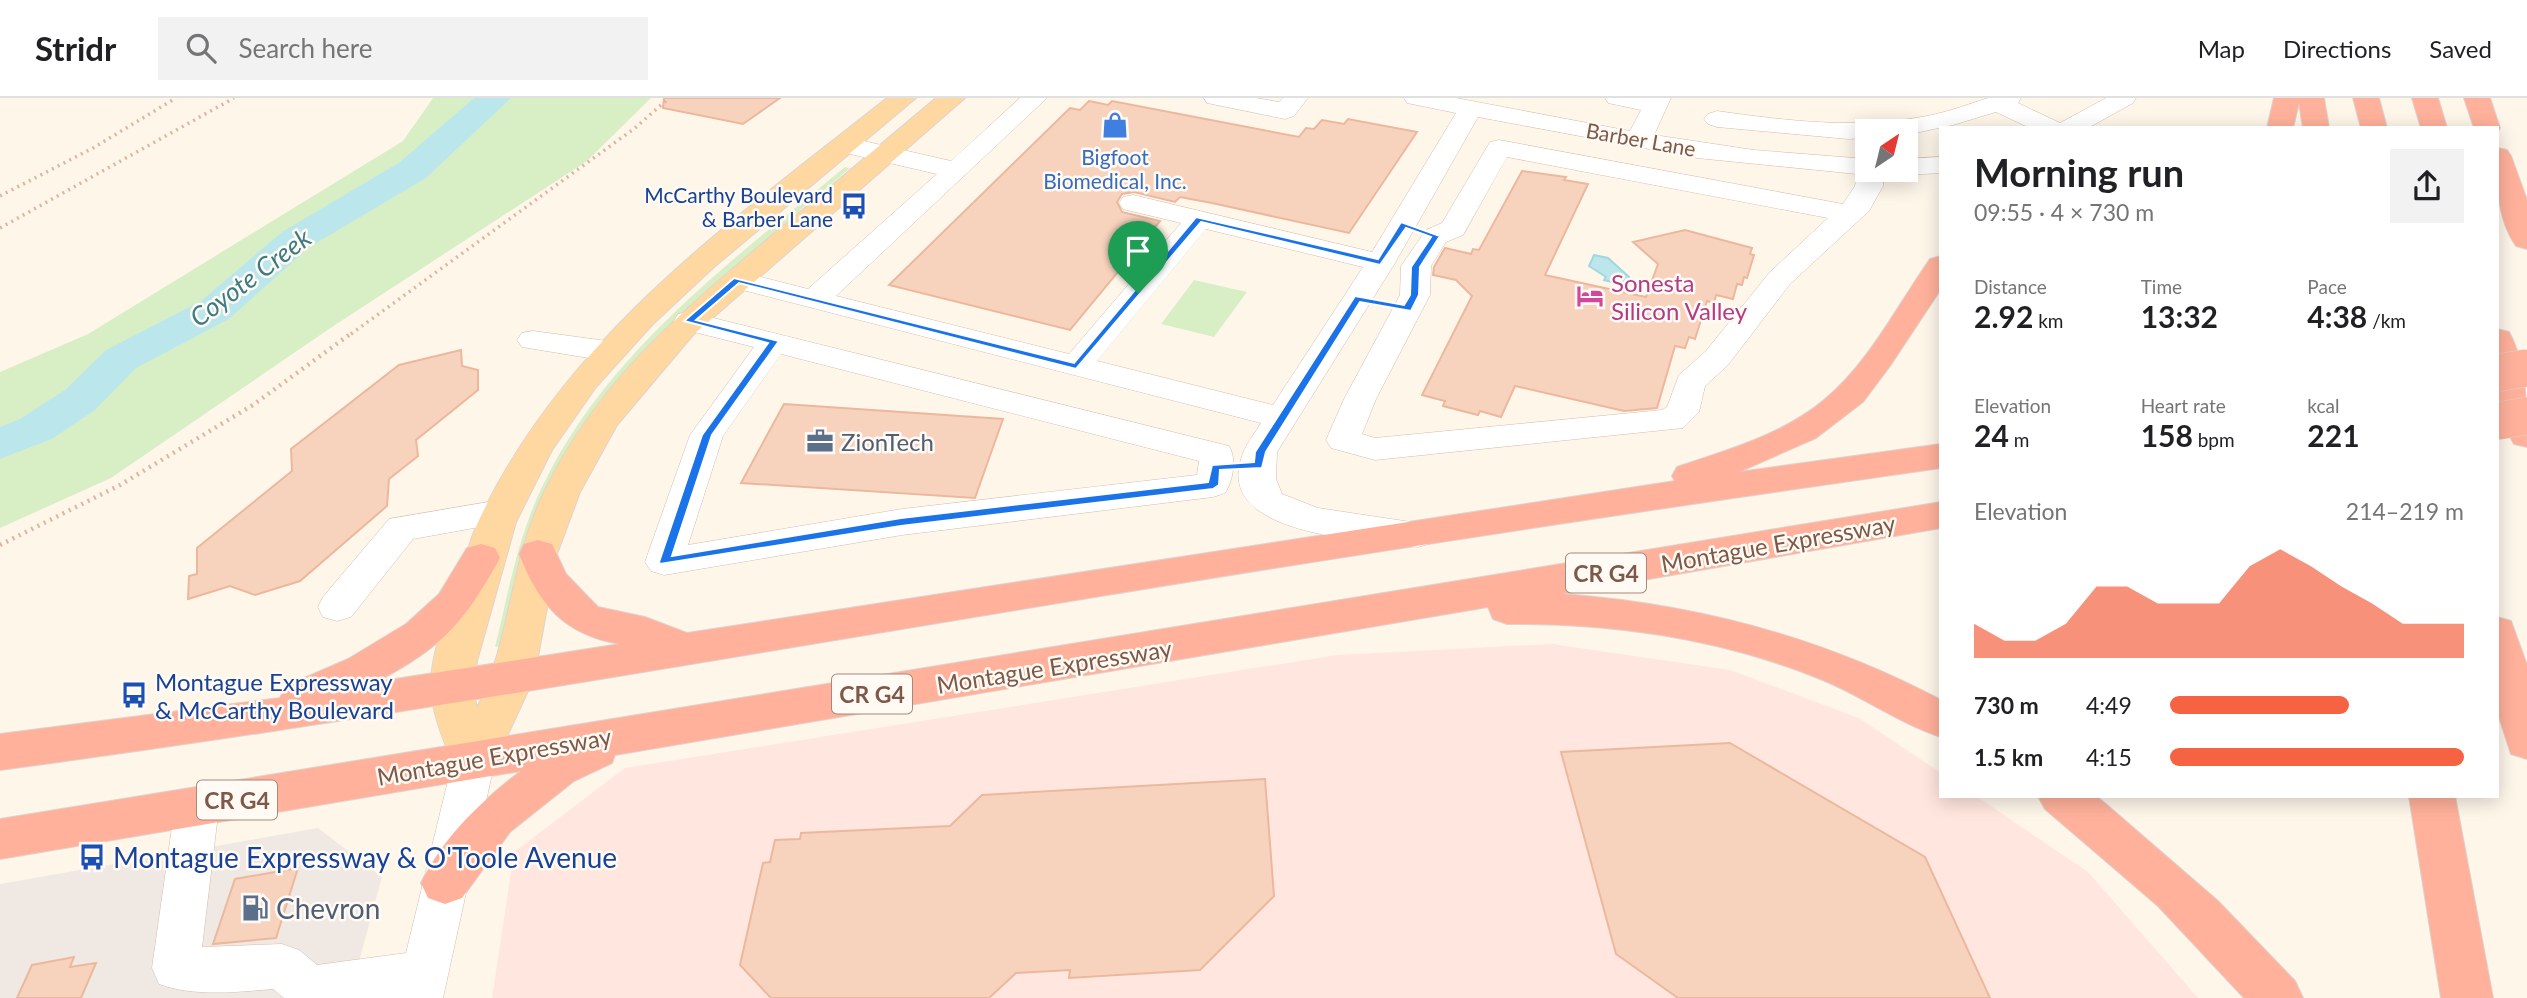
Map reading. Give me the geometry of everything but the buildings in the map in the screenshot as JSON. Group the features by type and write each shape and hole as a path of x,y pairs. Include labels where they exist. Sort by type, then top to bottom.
{"highway":[{"path":"2280,126 2287,98"},
{"path":"2311,98 2316,126"},
{"path":"2367,98 2374,126"},
{"path":"2425,98 2433,126"},
{"path":"2477,98 2486,126"},
{"path":"2499,162 2525,235"},
{"path":"2525,235 2527,198"},
{"path":"1612,502 1749,454 1795,433 1836,407 1866,374 1939,268"},
{"path":"2499,345 2527,436"},
{"path":"2499,373 2527,369"},
{"path":"2499,421 2527,416"},
{"path":"0,752 247,720 688,651 1105,580 1418,534 1612,502 1939,456"},
{"name":"Montague Expressway","path":"0,839 636,732 1271,631 1939,515"},
{"path":"538,554 549,581 584,618 605,626 645,632 688,651"},
{"path":"247,720 341,681 405,648 454,604 481,558"},
{"path":"1271,631 1460,611 1546,607 1641,616 1738,636 1832,667 1939,719"},
{"path":"2499,639 2527,741"},
{"path":"446,883 494,818 558,768 636,732"},
{"path":"2064,798 2121,840 2212,925 2277,998"},
{"path":"2432,798 2468,998"}],"main road":[{"path":"474,760 513,678 538,554 562,492 602,421 634,380 689,321 952,98"},
{"path":"474,760 451,688 481,558 506,495 552,418 607,351 639,318 846,145 894,99"}],"street":[{"path":"814,300 1035,98"},
{"path":"1216,98 1285,111 1296,98"},
{"name":"Barber Lane","path":"1416,98 1708,151 1807,165 1855,167"},
{"path":"1616,98 1658,101 1639,139"},
{"path":"2073,126 2124,98"},
{"path":"1708,151 1721,109 1780,128 1863,131 1926,124 2004,101 2048,126"},
{"path":"1418,534 1301,517 1269,503 1258,473 1260,452 1404,224 1471,108"},
{"path":"846,145 956,170"},
{"path":"1850,214 1499,148 1453,229 1436,236 1416,267 1415,295 1360,399 1343,440 1375,449 1671,420 1682,412 1690,382 1717,358 1780,278 1850,214 1859,205 1869,182"},
{"path":"1918,166 1939,165"},
{"path":"1133,203 1380,263"},
{"path":"1076,366 1199,219"},
{"path":"1404,224 1436,236"},
{"path":"737,280 1282,418"},
{"path":"1358,298 1407,309"},
{"path":"689,321 774,341 1217,454 1213,485 901,522 664,562 707,435 774,341"},
{"path":"533,340 607,351"},
{"path":"1215,467 1258,473"},
{"path":"337,607 402,528 500,512"},
{"path":"197,806 176,968 234,970 282,966 309,989 423,985 474,760"}],"path":[{"path":"0,196 93,148 176,98"},
{"path":"0,228 234,98"},
{"path":"0,545 120,485 253,405 580,168 669,98"}],"shaded area":[{"path":"1552,644 1730,670 1859,718 1939,772 1939,798 1979,798 2088,872 2198,998 492,998 514,852 625,768 1337,655"},
{"path":"318,828 382,877 349,998 0,998 0,884"}],"green space":[{"path":"433,98 651,98 587,161 335,325 111,478 0,528 0,372 88,334 403,141"},
{"path":"845,167 850,168 785,223 768,243 648,350 500,646 495,647 514,567 533,508 568,440 600,394 675,312"},
{"path":"1194,280 1247,292 1214,337 1161,324"}],"water":[{"path":"1594,255 1608,258 1629,277 1625,285 1604,280 1606,277 1589,266"}],"waterway":[{"name":"Coyote Creek","path":"0,444 36,429 80,400 121,359 215,310 295,240 413,170 452,132 494,98"}],"place":[{"name":"Bigfoot Biomedical, Inc.","path":"1115,125"},
{"name":"McCarthy Boulevard & Barber Lane","path":"854,206"},
{"name":"Sonesta Silicon Valley","path":"1590,296"},
{"name":"ZionTech","path":"820,441"},
{"name":"Montague Expressway & McCarthy Boulevard","path":"134,695"},
{"name":"Montague Expressway & O'Toole Avenue","path":"92,857"},
{"name":"Chevron","path":"255,908"}],"route":[{"path":"1199,219 1380,263 1404,224 1436,236 1416,267 1415,295 1407,309 1358,298 1260,452 1259,466 1215,467 1213,485 901,522 664,562 707,435 774,341 689,321 737,280 1076,366 1138,293 1199,219"}]}
